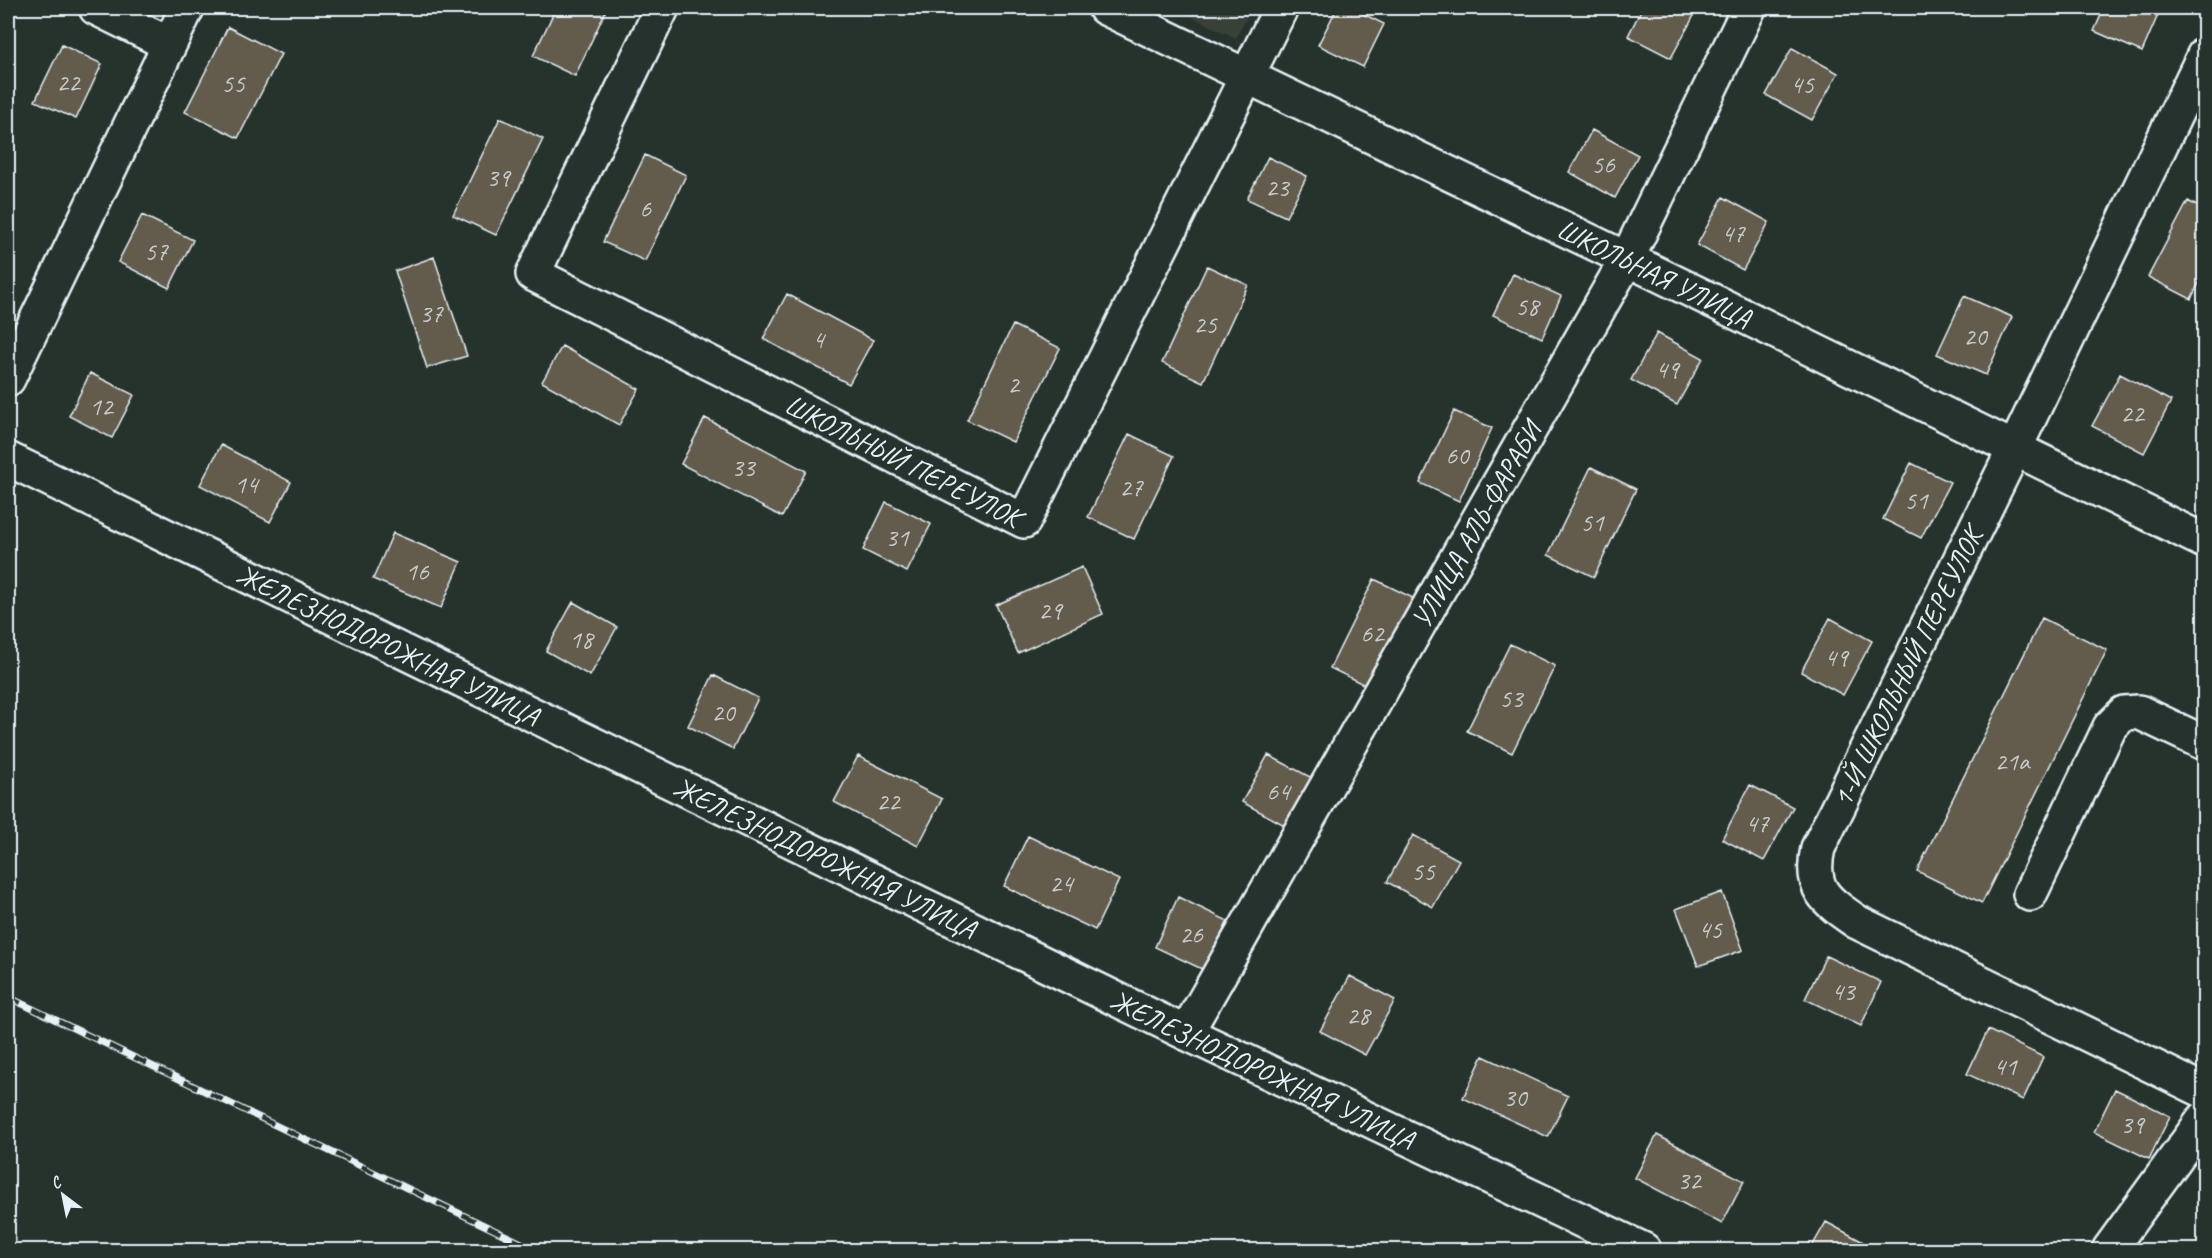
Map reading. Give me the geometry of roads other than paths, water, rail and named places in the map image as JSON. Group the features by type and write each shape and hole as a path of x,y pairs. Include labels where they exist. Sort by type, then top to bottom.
{"street":[{"path":"96,8 169,44"},
{"path":"8,379 187,8"},
{"name":"ШКОЛЬНЫЙ ПЕРЕУЛОК","path":"662,8 533,274 1024,521 1281,8"},
{"name":"ШКОЛЬНАЯ УЛИЦА","path":"1105,8 2205,541"},
{"name":"УЛИЦА АЛЬ-ФАРАБИ","path":"1186,1033 1627,259 1749,8"},
{"name":"1-Й ШКОЛЬНЫЙ ПЕРЕУЛОК","path":"2205,55 1818,848 1815,866 1818,886 1828,900 1857,921 2205,1091"},
{"name":"ЖЕЛЕЗНОДОРОЖНАЯ УЛИЦА","path":"8,459 1186,1033 1644,1251"},
{"path":"2030,894 2110,727 2124,713 2139,712 2205,743"},
{"path":"2109,1251 2205,1119"}],"railway":[{"path":"8,997 536,1250"}]}
